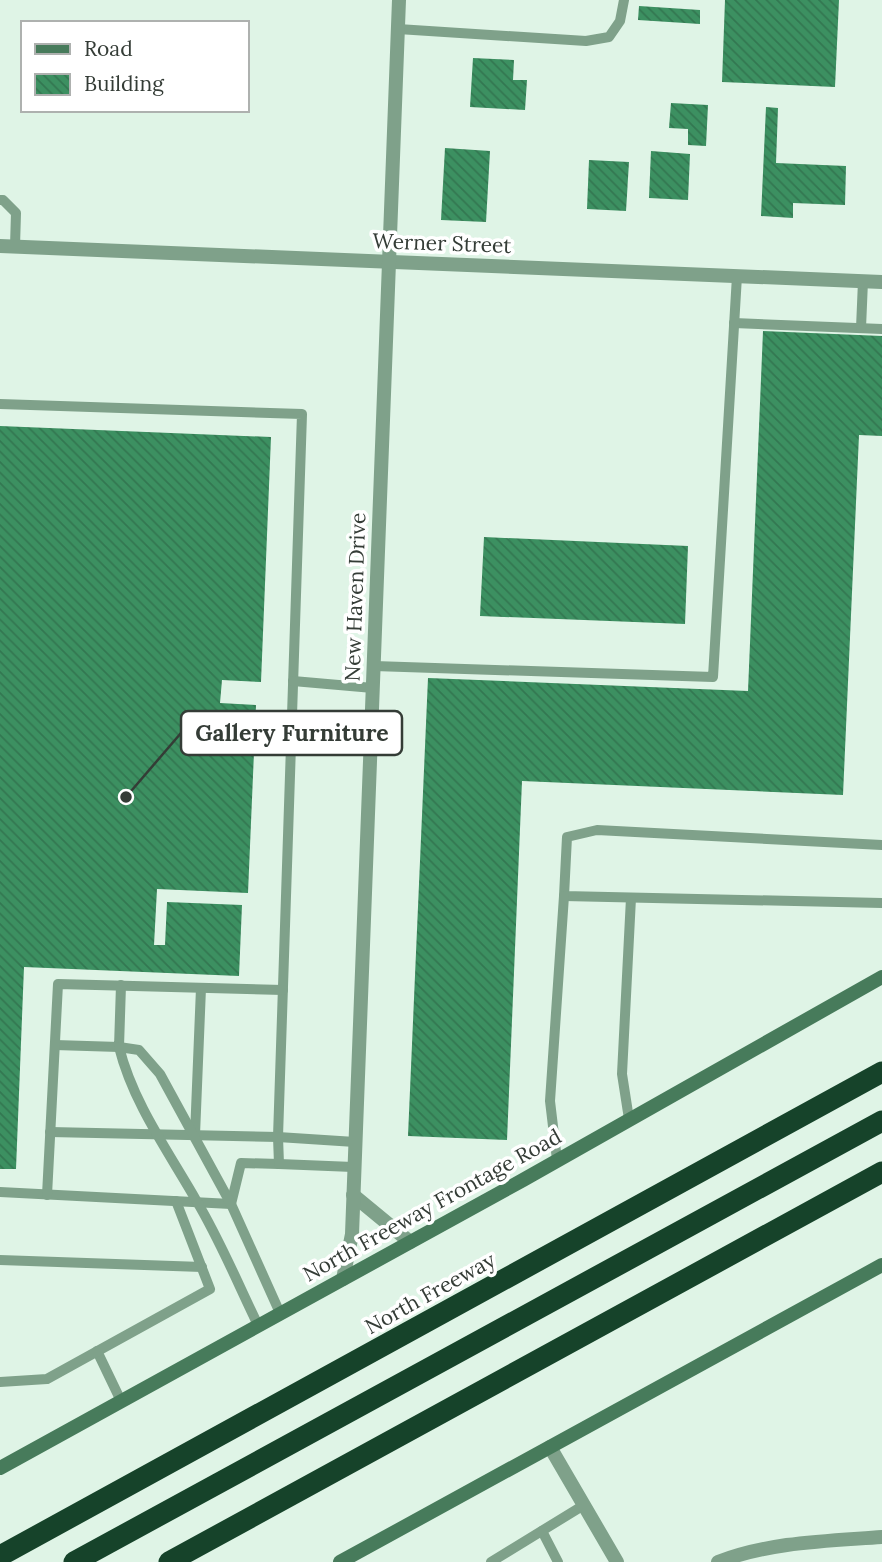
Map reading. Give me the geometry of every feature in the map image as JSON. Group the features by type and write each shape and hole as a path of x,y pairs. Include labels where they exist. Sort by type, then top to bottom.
{"highway":[{"name":"North Freeway","path":"0,1556 882,1072"},
{"path":"74,1562 882,1121"},
{"path":"169,1562 882,1172"}],"main road":[{"name":"North Freeway Frontage Road","path":"0,1468 882,977"},
{"path":"340,1562 882,1265"}],"street":[{"name":"New Haven Drive","path":"343,1279 352,1234 399,0"},
{"name":"Werner Street","path":"8,246 882,282"},
{"path":"353,1195 410,1242"},
{"path":"550,1447 617,1562"},
{"path":"719,1562 736,1555 805,1543 882,1537"}],"lane":[{"path":"398,29 586,41 609,37 620,21 624,0"},
{"path":"0,200 16,213 8,246"},
{"path":"374,666 713,677 737,276"},
{"path":"860,328 863,281"},
{"path":"734,323 882,329"},
{"path":"0,404 302,414 279,1164"},
{"path":"293,681 373,688"},
{"path":"557,1160 550,1101 567,837 597,830 882,845"},
{"path":"564,896 882,903"},
{"path":"629,1119 622,1074 631,898"},
{"path":"47,1195 58,984 283,990"},
{"path":"121,985 119,1047 126,1075 198,1203 258,1325"},
{"path":"195,1135 201,988"},
{"path":"55,1045 139,1050 160,1074 231,1204 280,1313"},
{"path":"50,1132 278,1136 355,1142"},
{"path":"231,1204 241,1163 353,1167"},
{"path":"0,1192 231,1204"},
{"path":"0,1382 47,1379 210,1289 176,1202"},
{"path":"0,1260 201,1267"},
{"path":"97,1351 121,1401"},
{"path":"491,1562 584,1505"},
{"path":"542,1531 558,1562"}],"building":[{"path":"725,0 839,0 835,87 722,82"},
{"path":"639,6 700,10 700,24 638,20"},
{"path":"473,58 514,60 513,80 527,80 525,110 470,107"},
{"path":"671,103 708,105 706,146 688,145 688,129 669,128"},
{"path":"766,107 778,108 776,163 846,166 845,205 793,203 793,218 761,216"},
{"path":"445,148 490,151 486,222 441,220"},
{"path":"651,151 690,154 688,200 649,198"},
{"path":"589,160 629,162 626,211 587,209"},
{"path":"763,331 882,336 882,436 859,435 843,795 522,781 507,1140 408,1136 428,678 748,691"},
{"path":"0,426 271,437 261,682 222,680 220,703 256,705 248,893 157,889 154,945 165,945 167,902 242,905 239,976 24,967 16,1169 0,1169"},
{"path":"484,537 688,546 685,624 480,616"}],"place":[{"name":"Gallery Furniture","path":"126,797"}]}
